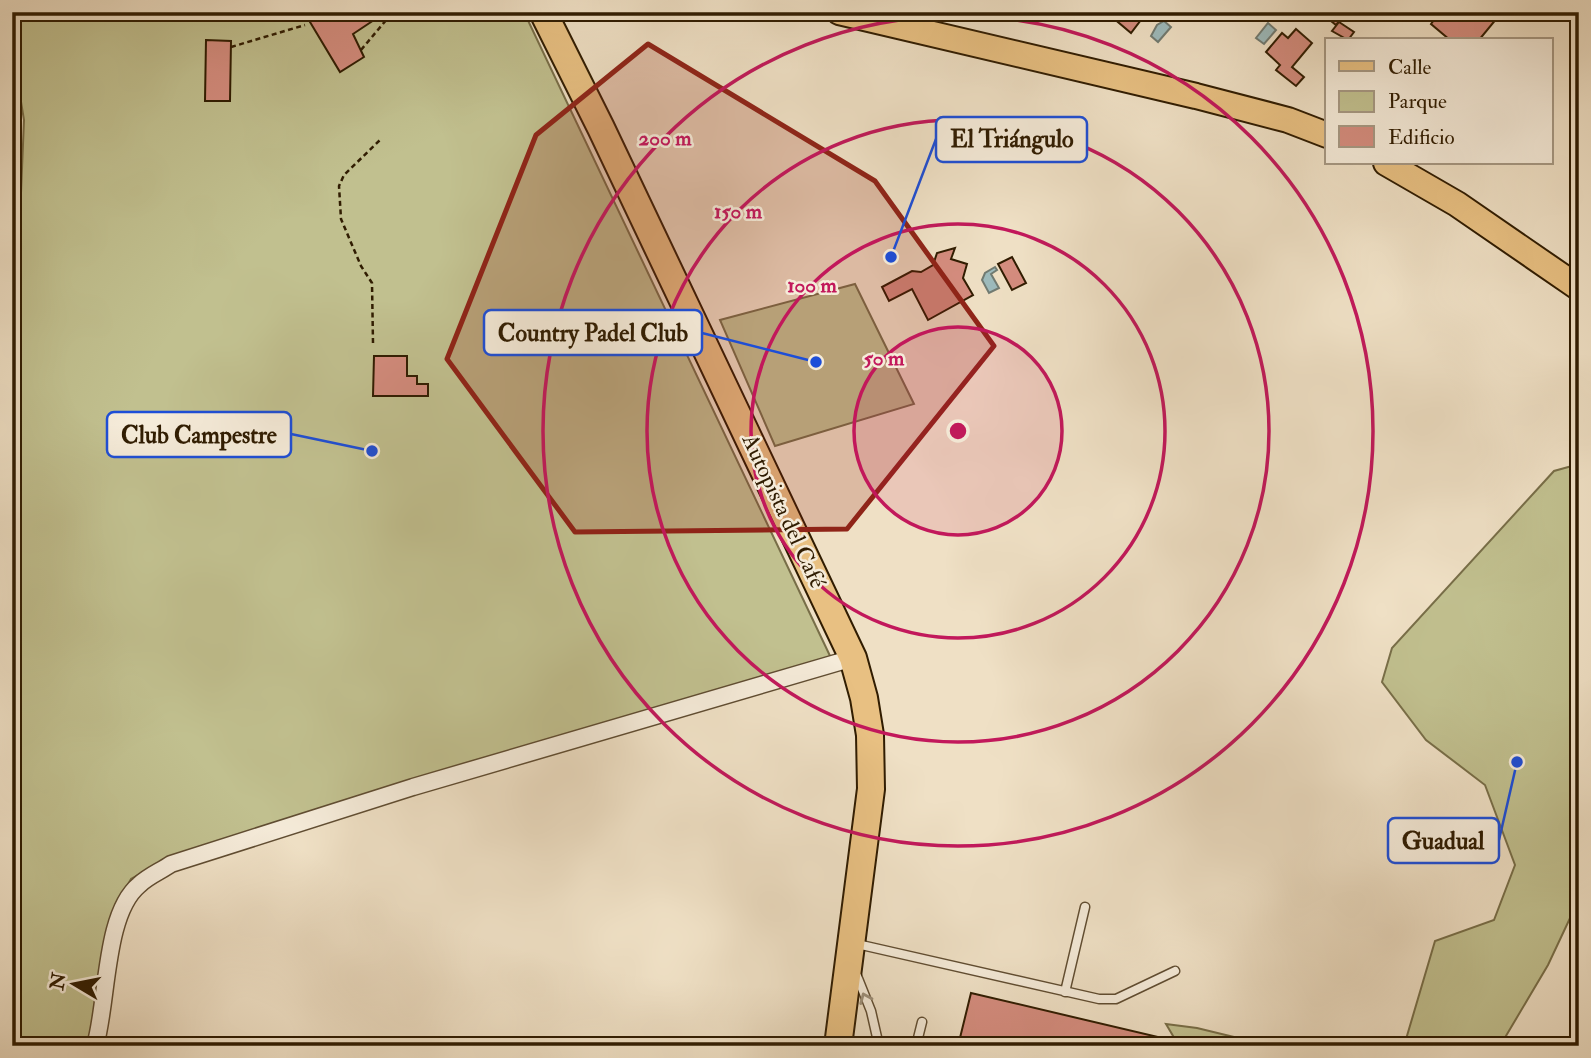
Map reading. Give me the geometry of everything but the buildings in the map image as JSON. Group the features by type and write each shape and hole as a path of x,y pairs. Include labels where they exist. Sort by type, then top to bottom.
{"highway":[{"name":"Autopista del Café","path":"542,12 601,128 853,658 864,698 870,735 871,789 838,1046"}],"main road":[{"path":"839,12 1209,100 1288,120 1325,134"},
{"path":"1388,164 1457,204 1579,288"}],"street":[{"path":"95,1046 120,912 138,885 171,864 413,788 853,658"}],"lane":[{"path":"1065,992 1085,907"},
{"path":"880,1046 850,947 1099,999 1116,999 1175,971"},
{"path":"916,1046 922,1022"}],"path":[{"path":"361,50 387,19 387,12"},
{"path":"231,47 304,25"},
{"path":"373,343 372,283 341,219 339,186 344,174 380,140"}],"highlighted area":[{"path":"648,44 875,181 994,346 847,529 575,532 447,359 536,135"}],"green space":[{"path":"12,12 524,12 831,658 170,857 131,879 111,916 88,1046 12,1046 12,244 19,241 24,120 12,47"},
{"path":"855,284 914,404 775,446 720,320"},
{"path":"1579,464 1579,899 1548,965 1500,1046 1404,1046 1435,941 1494,920 1515,865 1485,785 1426,740 1382,682 1392,648 1554,471"},
{"path":"1166,1024 1197,1028 1271,1046 1179,1046"}],"water":[{"path":"1164,21 1171,27 1158,42 1151,36 1157,25"},
{"path":"1268,23 1276,30 1264,44 1256,38"},
{"path":"995,267 997,270 991,274 999,288 989,293 982,280 985,273"}],"place":[{"name":"El Triángulo","path":"891,257"},
{"name":"Country Padel Club","path":"816,362"},
{"name":"Club Campestre","path":"372,451"},
{"name":"Guadual","path":"1517,762"}]}
